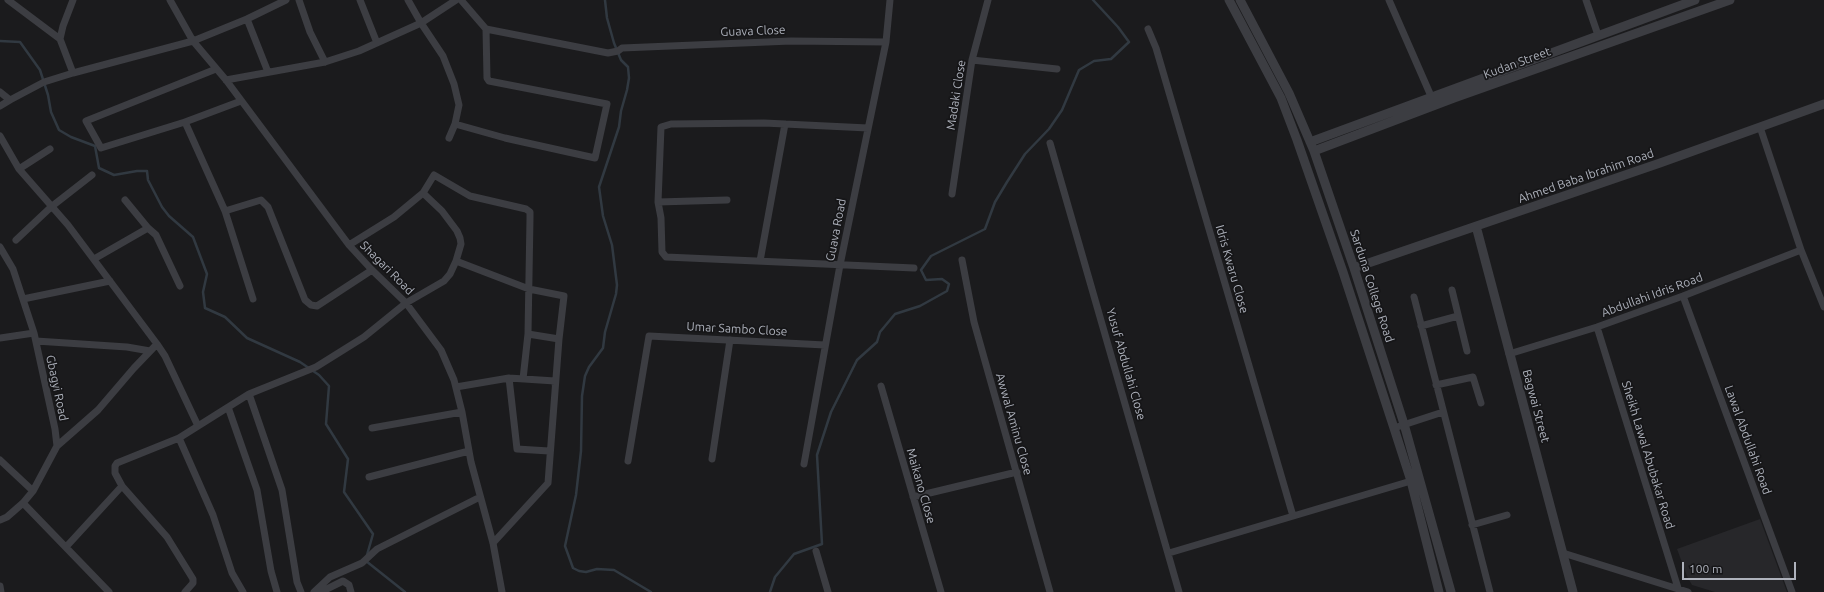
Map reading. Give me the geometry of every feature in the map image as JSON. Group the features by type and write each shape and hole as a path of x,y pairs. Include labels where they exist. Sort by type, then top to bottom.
{"street":[{"path":"8,0 60,39"},
{"path":"72,73 60,39 65,18 73,0"},
{"name":"Shagari Road","path":"170,0 193,42 226,80 349,245 406,303 441,350 456,387 469,451 493,543 502,592"},
{"path":"0,106 44,82 72,73 193,42 247,19 276,2 286,0"},
{"path":"299,0 310,32 325,62"},
{"path":"360,0 377,42"},
{"path":"408,0 443,56 454,84 459,105 455,124 449,138"},
{"path":"226,80 325,62 421,23 456,0"},
{"path":"455,124 505,138 595,158 607,104 489,81 487,78 486,29 461,0"},
{"name":"Guava Road","path":"804,464 840,264 886,42 890,0"},
{"name":"Madaki Close","path":"952,194 972,60 988,0"},
{"name":"Sarduna College Road","path":"1229,0 1281,98 1297,140 1343,272 1394,428 1410,481 1439,592"},
{"name":"Sarduna College Road","path":"1240,0 1289,93 1314,151 1354,268 1404,424 1451,592"},
{"path":"1586,0 1598,35"},
{"name":"Kudan Street","path":"1314,151 1454,98 1730,0"},
{"path":"1393,1 1432,96"},
{"path":"1310,142 1690,1"},
{"path":"247,19 268,72"},
{"name":"Guava Close","path":"486,29 608,53 618,52 622,48 791,41 886,42"},
{"name":"Idris Kwaru Close","path":"1148,29 1156,48 1293,516"},
{"path":"972,60 1057,69"},
{"path":"216,69 86,121 100,148 185,122 241,101"},
{"path":"0,92 10,100"},
{"name":"Ahmed Baba Ibrahim Road","path":"1354,268 1824,104"},
{"path":"185,122 225,211 254,299"},
{"path":"868,128 785,124 678,124 661,127 658,202 661,218 662,252 666,257 914,268"},
{"path":"760,261 785,124"},
{"path":"1760,127 1801,250 1824,308"},
{"path":"0,136 19,169 51,207 68,224 157,344 198,426"},
{"name":"Yusuf Abdullahi Close","path":"1050,143 1179,592"},
{"path":"19,169 50,148"},
{"path":"16,240 51,207 92,175"},
{"path":"349,245 394,217 423,192 434,175 470,196 526,209 530,212 528,334 524,379"},
{"path":"185,592 193,583 189,573 167,537 122,486 115,473 115,466 117,462 179,438 249,394 303,374 316,367 364,337 406,303 444,281 450,274 456,261 461,244 458,231 442,211 423,192"},
{"path":"125,200 148,228 156,235 180,286"},
{"path":"225,211 261,200 268,207 305,300 311,305 317,306 372,270"},
{"path":"658,202 727,200"},
{"name":"Bagwai Street","path":"1476,226 1573,592"},
{"path":"94,259 148,228"},
{"name":"Gbagyi Road","path":"0,247 13,270 34,333 55,429 57,446"},
{"name":"Abdullahi Idris Road","path":"1509,354 1597,327 1683,296 1801,250"},
{"name":"Awwal Aminu Close","path":"962,260 974,322 1050,592"},
{"path":"456,261 529,289 564,296 549,451 548,483 493,543"},
{"path":"23,299 110,281"},
{"path":"1452,290 1467,351"},
{"name":"Lawal Abdullahi Road","path":"1683,296 1792,592"},
{"path":"1414,298 1490,592"},
{"path":"1421,326 1458,316"},
{"name":"Sheikh Lawal Abubakar Road","path":"1597,327 1678,588"},
{"path":"0,338 34,333"},
{"path":"528,334 559,338"},
{"name":"Umar Sambo Close","path":"628,461 649,336 825,345"},
{"path":"712,459 730,340"},
{"path":"36,341 127,347 150,351"},
{"path":"0,520 7,517 23,503 33,491 57,446 98,410 157,344"},
{"path":"1436,385 1473,376 1481,403"},
{"path":"456,387 509,378 555,381 555,384"},
{"path":"509,378 517,449 549,451"},
{"name":"Maikano Close","path":"881,386 941,592"},
{"path":"249,394 282,490 297,582 301,592"},
{"path":"228,407 257,490 271,571 277,592"},
{"path":"372,428 462,412"},
{"path":"1394,428 1443,412"},
{"path":"179,438 213,515 232,573 243,592"},
{"path":"369,477 469,451"},
{"path":"0,460 33,491"},
{"path":"913,497 1017,472"},
{"path":"1169,553 1410,481"},
{"path":"66,547 122,486"},
{"path":"314,592 330,577 363,562 377,549 480,497"},
{"path":"23,503 108,592"},
{"path":"1472,525 1507,515"},
{"path":"816,551 828,592"},
{"path":"1563,553 1688,592"},
{"path":"321,592 343,581 350,584 351,592"},
{"path":"0,586 1,592"}],"shaded area":[{"path":"1760,519 1787,592 1715,592 1692,585 1677,549"}],"waterway":[{"path":"605,0 607,18 614,43 621,60 628,67 629,78 621,111 619,127 599,187 603,216 612,245 617,285 616,294 605,332 603,348 589,367 585,376 582,396 581,451 576,495 565,546 573,568 586,572 597,569 614,570 651,592"},
{"path":"770,592 775,577 794,554 822,544 817,455 831,412 857,360 877,342 880,332 895,314 920,306 947,291 949,284 942,279 926,280 921,270 931,256 985,229 995,202 1025,154 1049,129 1062,110 1079,70 1094,61 1111,59 1129,42 1118,27 1093,0"},
{"path":"0,41 20,42 40,70 48,95 51,112 59,130 71,137 95,146 99,168 114,175 137,171 147,171 148,180 162,207 169,216 193,237 207,274 203,292 205,308 225,317 247,338 300,362 319,375 329,386 326,424 348,459 344,492 373,534 367,555"},
{"path":"366,561 405,592"}]}
